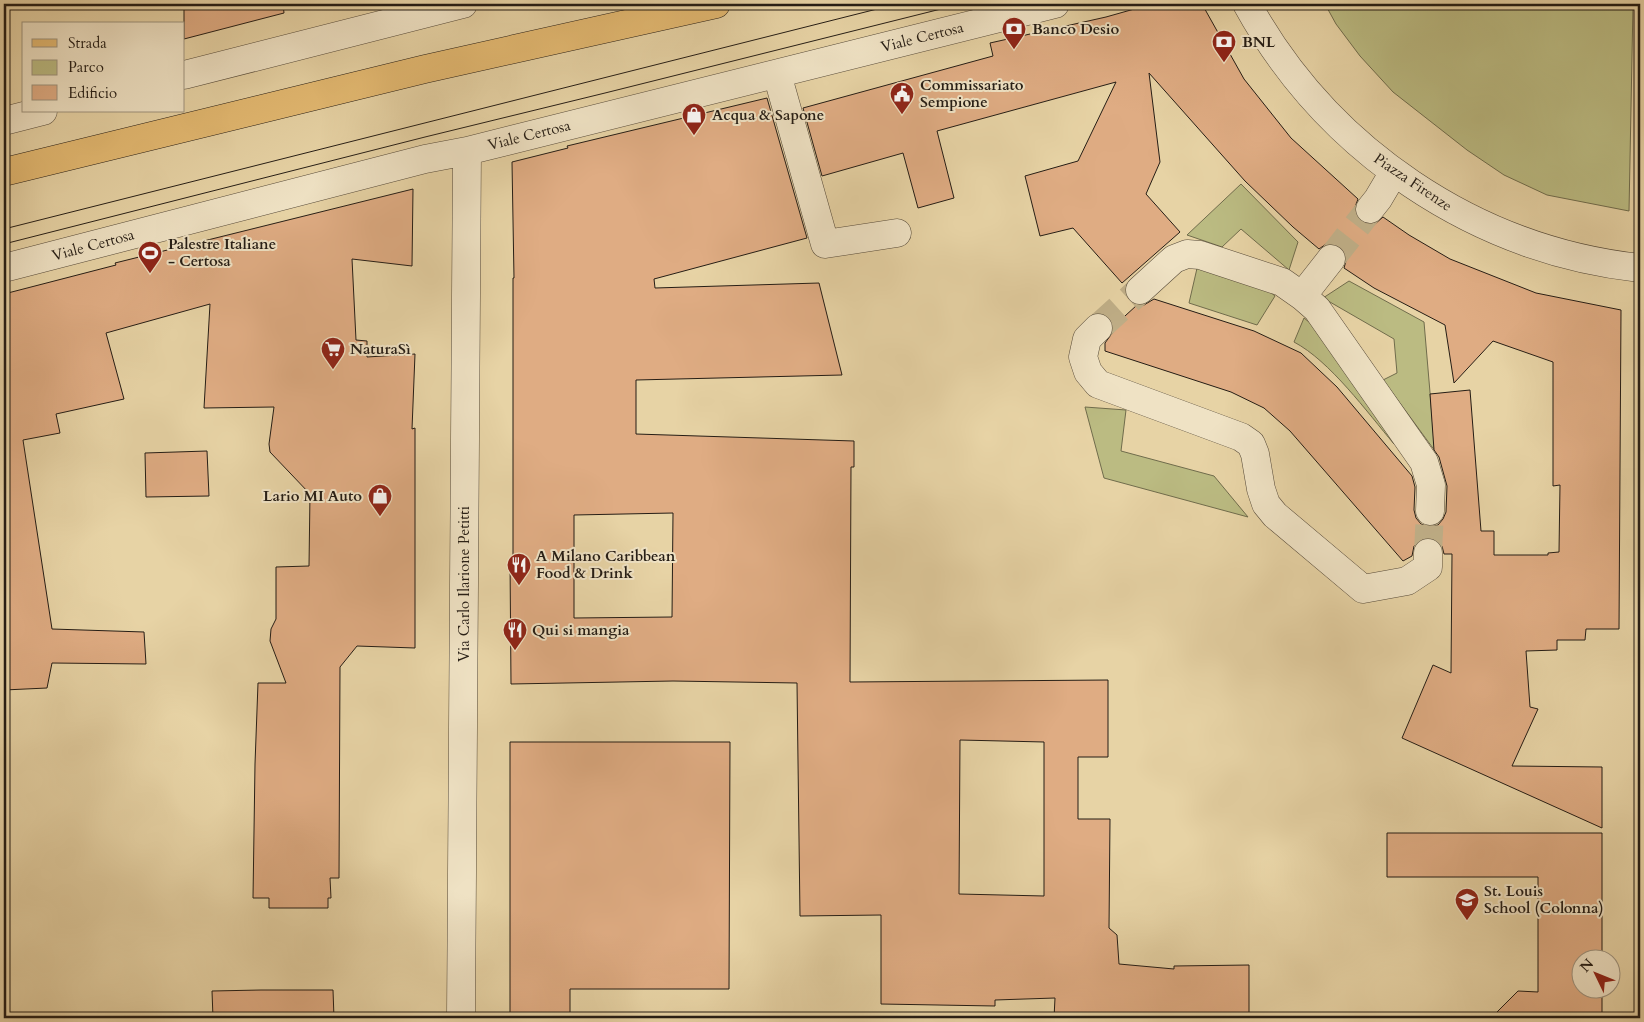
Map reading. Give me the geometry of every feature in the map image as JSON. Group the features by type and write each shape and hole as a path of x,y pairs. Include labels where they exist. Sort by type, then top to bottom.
{"main road":[{"path":"4,172 416,71 716,4"}],"street":[{"path":"185,75 463,4"},
{"name":"Viale Certosa","path":"4,268 425,159 777,74 1055,4"},
{"name":"Piazza Firenze","path":"1247,4 1281,58 1305,90 1362,147 1427,195 1462,215 1499,232 1537,246 1576,257 1640,268"},
{"path":"777,74 825,244 898,233"},
{"path":"4,121 39,112"},
{"name":"Via Carlo Ilarione Petitti","path":"461,1018 467,150"},
{"path":"1370,209 1394,172"},
{"path":"1140,290 1174,259 1187,254 1200,255 1282,282 1302,296 1317,309 1424,462 1431,485 1430,511"},
{"path":"1302,296 1331,259"},
{"path":"1098,328 1087,339 1083,357 1088,372 1098,384 1241,437 1250,444 1255,454 1261,489 1266,504 1275,515 1363,589 1407,581 1428,567 1428,553"}],"green space":[{"path":"1325,4 1633,4 1629,211 1547,195 1504,175 1467,150 1393,92 1360,56 1336,24"},
{"path":"1241,184 1298,242 1289,270 1241,229 1222,247 1187,235"},
{"path":"1198,264 1263,286 1275,296 1257,325 1189,303"},
{"path":"1349,281 1424,322 1435,451 1383,380 1397,373 1394,339 1323,298"},
{"path":"1304,318 1320,331 1394,444 1334,374 1321,361 1294,342"},
{"path":"1085,407 1126,410 1121,451 1214,476 1248,517 1104,478"}],"building":[{"path":"184,4 283,4 284,13 185,39"},
{"path":"1152,4 1202,4 1244,79 1291,138 1358,199 1355,207 1356,215 1361,221 1375,224 1383,217 1450,259 1536,293 1621,310 1619,629 1586,629 1585,640 1557,640 1557,650 1526,651 1530,707 1538,709 1512,766 1602,767 1602,828 1402,738 1433,665 1451,673 1452,554 1444,554 1442,546 1436,540 1428,537 1420,540 1414,546 1412,556 1403,561 1290,431 1264,408 1231,392 1105,351 1105,343 1113,332 1113,327 1137,305 1144,305 1154,299 1254,331 1301,353 1337,387 1412,476 1415,487 1414,510 1416,518 1421,524 1429,527 1438,525 1443,519 1446,512 1447,486 1439,457 1434,450 1430,394 1470,390 1481,531 1494,531 1494,555 1548,555 1548,553 1559,552 1560,485 1553,486 1553,362 1493,341 1454,383 1445,325 1374,288 1344,268 1346,254 1340,246 1326,244 1319,249 1293,227 1245,181 1149,73 1160,162 1146,194 1180,232 1122,283 1073,228 1040,236 1025,176 1078,161 1116,82 937,131 954,198 918,208 903,153 822,176 803,108 993,56 990,43 1106,17"},
{"path":"767,98 807,238 654,279 655,288 819,283 842,375 636,380 636,434 854,441 854,467 851,467 850,682 1108,680 1108,757 1078,757 1078,819 1110,819 1109,928 1117,935 1119,964 1174,969 1174,966 1249,965 1249,1018 1054,1018 1055,998 995,1000 995,1006 881,1004 881,915 800,916 797,683 673,681 511,684 510,560 513,560 514,278 512,162 568,148 567,146","holes":["673,513 672,617 574,618 574,515","960,740 1044,742 1044,896 959,894"]},
{"path":"413,189 412,266 352,259 356,340 367,341 367,357 415,354 412,429 415,428 415,648 357,646 340,667 339,878 330,878 331,898 328,898 328,908 269,908 269,898 253,898 258,683 286,683 270,641 271,629 276,619 276,567 309,566 310,494 270,452 269,444 274,407 204,408 210,304 106,333 124,399 56,414 60,433 23,440 52,629 144,632 146,664 52,663 47,688 4,690 4,294 116,265 115,263"},
{"path":"207,451 209,496 146,497 145,453"},
{"path":"510,742 730,742 729,989 570,989 570,1018 510,1018"},
{"path":"1387,833 1602,833 1602,950 1572,950 1572,1000 1602,1000 1602,1018 1491,1018 1518,991 1538,992 1538,877 1387,877"},
{"path":"333,990 334,1018 213,1018 212,991"}],"tunnel":[{"path":"1331,259 1370,209"},
{"path":"1098,328 1140,290"},
{"path":"1428,553 1430,511"}],"tram line":[{"path":"4,229 897,4"},
{"path":"4,244 961,4"}],"place":[{"name":"Banco Desio","path":"1014,50"},
{"name":"BNL","path":"1224,63"},
{"name":"Commissariato Sempione","path":"902,115"},
{"name":"Acqua & Sapone","path":"694,136"},
{"name":"Palestre Italiane - Certosa","path":"150,274"},
{"name":"NaturaSì","path":"333,370"},
{"name":"Lario MI Auto","path":"380,517"},
{"name":"A Milano Caribbean Food & Drink","path":"519,586"},
{"name":"Qui si mangia","path":"515,651"},
{"name":"St. Louis School (Colonna)","path":"1467,921"}]}
